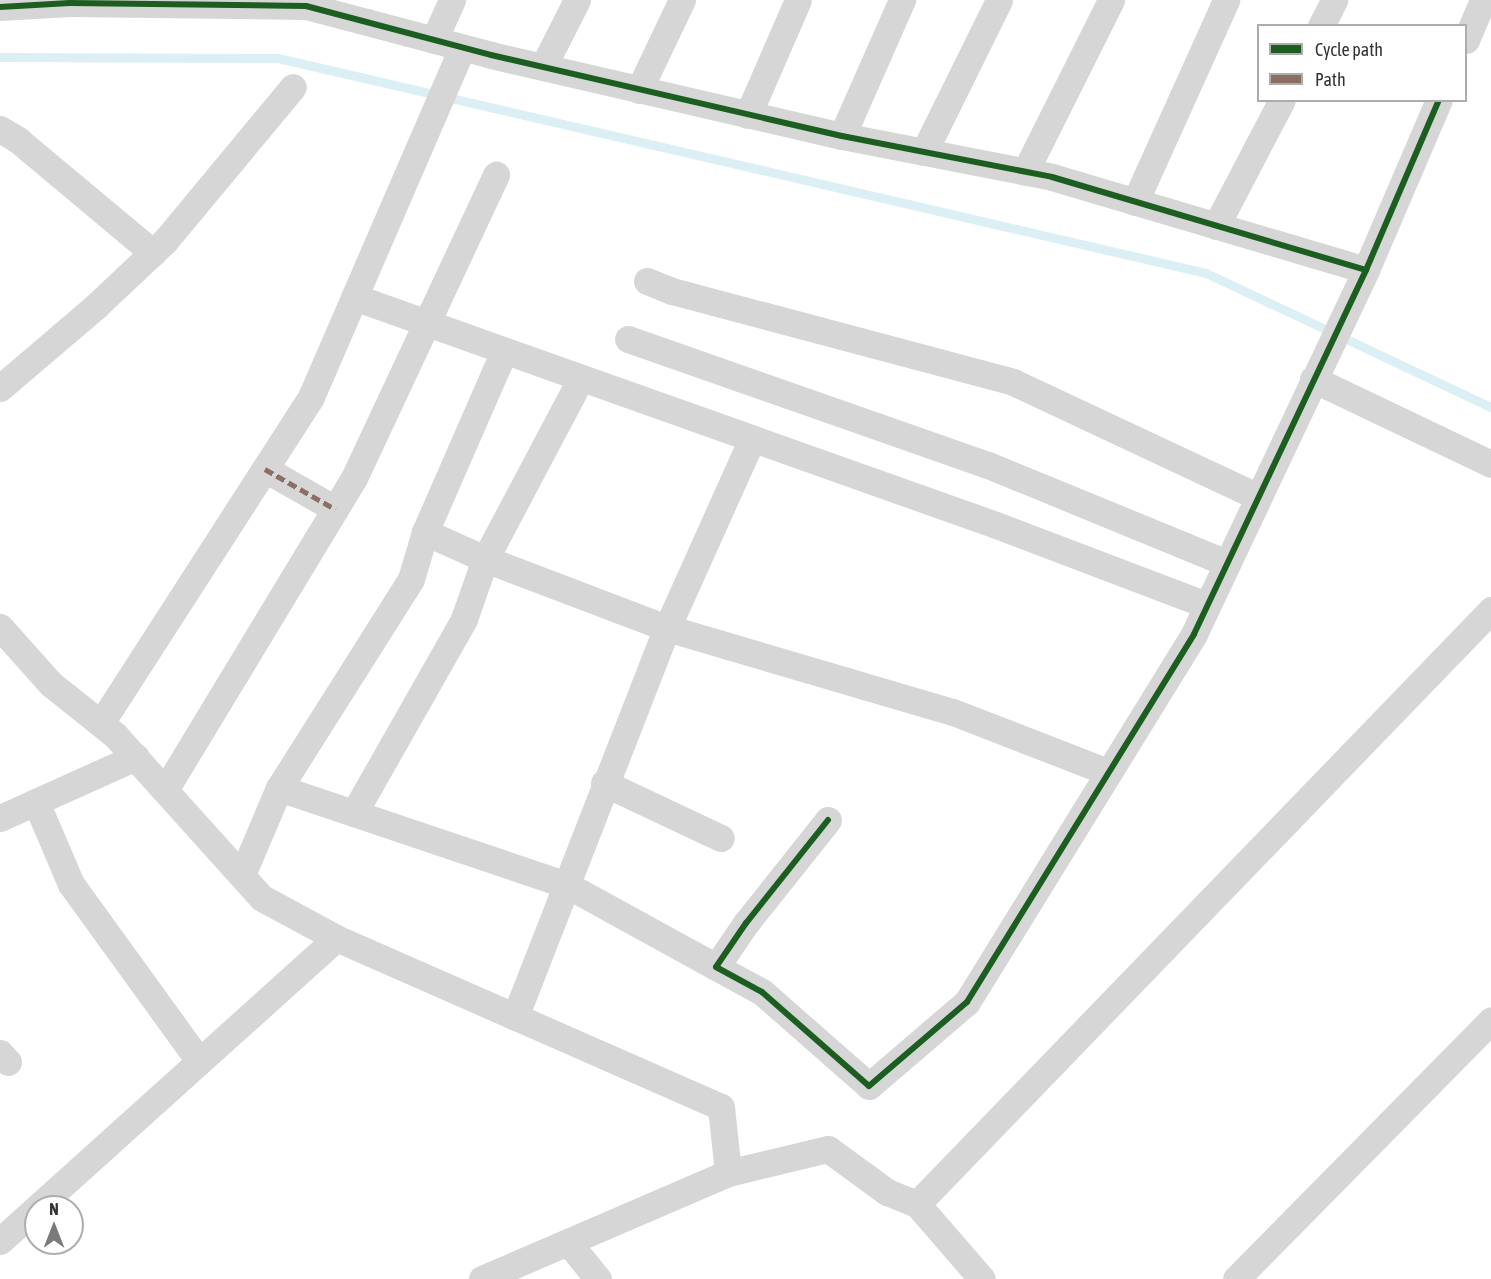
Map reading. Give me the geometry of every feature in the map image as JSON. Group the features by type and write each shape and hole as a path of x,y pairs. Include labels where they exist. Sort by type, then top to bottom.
{"street":[{"path":"434,40 452,0"},
{"path":"543,67 577,0"},
{"path":"639,90 682,0"},
{"path":"748,115 798,0"},
{"path":"842,136 902,0"},
{"path":"924,152 999,0"},
{"path":"1025,172 1111,0"},
{"path":"1135,202 1226,0"},
{"path":"1322,24 1334,0"},
{"path":"1476,33 1483,0"},
{"path":"3,5 216,2 330,6 462,48 842,136 1025,172 1366,270"},
{"path":"101,723 311,397 427,134 462,48"},
{"path":"0,388 153,253 293,87"},
{"path":"1216,226 1281,102"},
{"path":"279,788 567,885 762,992 869,1086 967,1002 1207,605 1366,270 1438,102"},
{"path":"0,129 18,140 153,253"},
{"path":"165,790 335,509 496,175"},
{"path":"647,281 672,291 1012,382 1258,497"},
{"path":"354,297 996,525 1207,605"},
{"path":"628,339 988,465 1227,563"},
{"path":"242,875 279,788 411,579 425,532 504,351"},
{"path":"354,813 464,619 485,559 581,378"},
{"path":"1313,379 1491,464"},
{"path":"515,1017 604,783 667,628 752,439"},
{"path":"264,469 335,509"},
{"path":"425,532 485,559 667,628 953,712 1108,772"},
{"path":"917,1204 1491,610"},
{"path":"0,627 51,684 101,723 136,757 262,898 336,938 721,1107 728,1173"},
{"path":"0,818 136,757"},
{"path":"604,783 721,838"},
{"path":"36,802 71,884 199,1061"},
{"path":"716,967 746,923 828,820"},
{"path":"0,1240 336,938"},
{"path":"1236,1279 1491,1020"},
{"path":"482,1279 728,1173 828,1149 887,1192 917,1204 982,1279"},
{"path":"567,1242 598,1279"}],"waterway":[{"path":"0,57 278,58 1206,273 1491,407"}],"marked path":[{"path":"265,469 335,509"}],"cycle path":[{"path":"0,7 70,3 306,6 491,55 842,136 1052,177 1366,270 1438,102"},
{"path":"828,820 746,923 716,967 762,992 869,1086 967,1002 1194,634 1366,270"}]}
